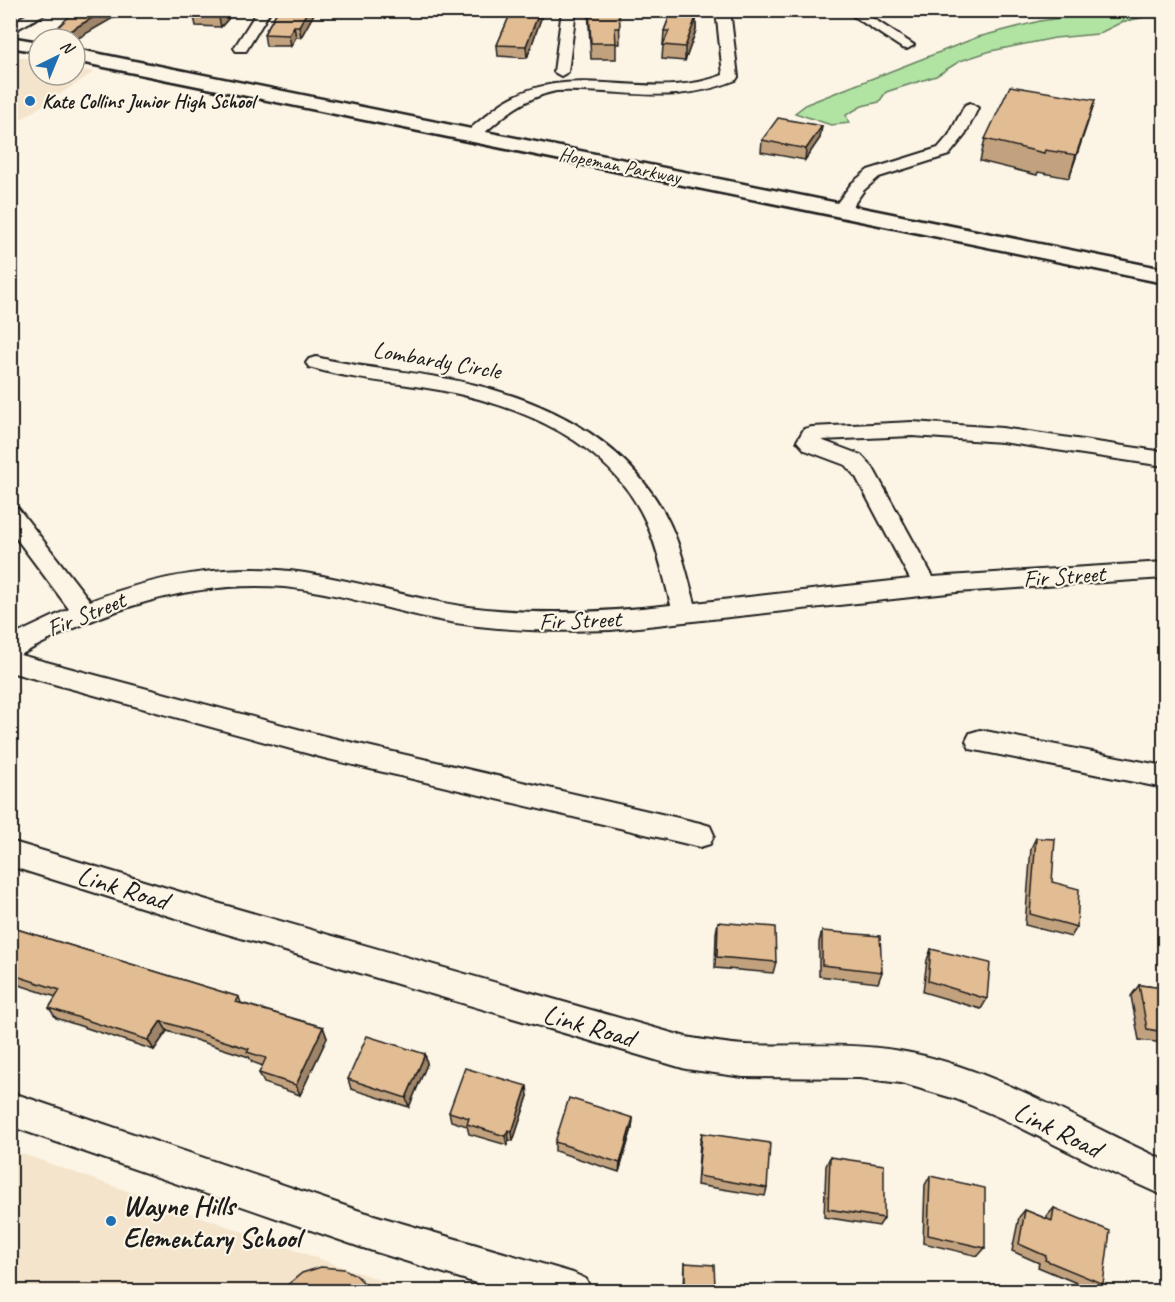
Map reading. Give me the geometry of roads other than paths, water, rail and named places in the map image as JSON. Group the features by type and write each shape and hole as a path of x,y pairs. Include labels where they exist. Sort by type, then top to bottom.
{"main road":[{"path":"10,42 27,45"},
{"name":"Hopeman Parkway","path":"87,57 1164,276"}],"street":[{"path":"10,29 46,10"},
{"path":"241,48 265,10"},
{"path":"569,10 555,72 586,72"},
{"path":"473,135 512,103 532,93 584,87 695,91 710,88 731,77 723,10"},
{"path":"850,10 908,45"},
{"path":"841,210 857,184 866,176 886,167 937,154 947,148 970,108"},
{"name":"Lombardy Circle","path":"316,363 347,372 472,390 540,412 573,430 616,464 643,495 657,521 685,613"},
{"path":"927,588 865,473 853,460 813,446 808,441 812,434 912,429 1002,435 1164,459"},
{"path":"10,513 84,612"},
{"name":"Fir Street","path":"10,648 84,612 159,588 205,581 250,578 326,585 436,610 521,622 611,621 927,588 1104,572 1164,570"},
{"path":"10,662 324,747 700,835"},
{"path":"980,741 1142,775 1164,777"},
{"name":"Link Road","path":"10,853 217,917 686,1053 743,1061 859,1062 901,1067 956,1083 1013,1106 1164,1178"},
{"path":"10,1109 309,1211 505,1274 573,1292"}],"place":[{"name":"Kate Collins Junior High School","path":"30,101"},
{"name":"Wayne Hills Elementary School","path":"111,1221"}]}
